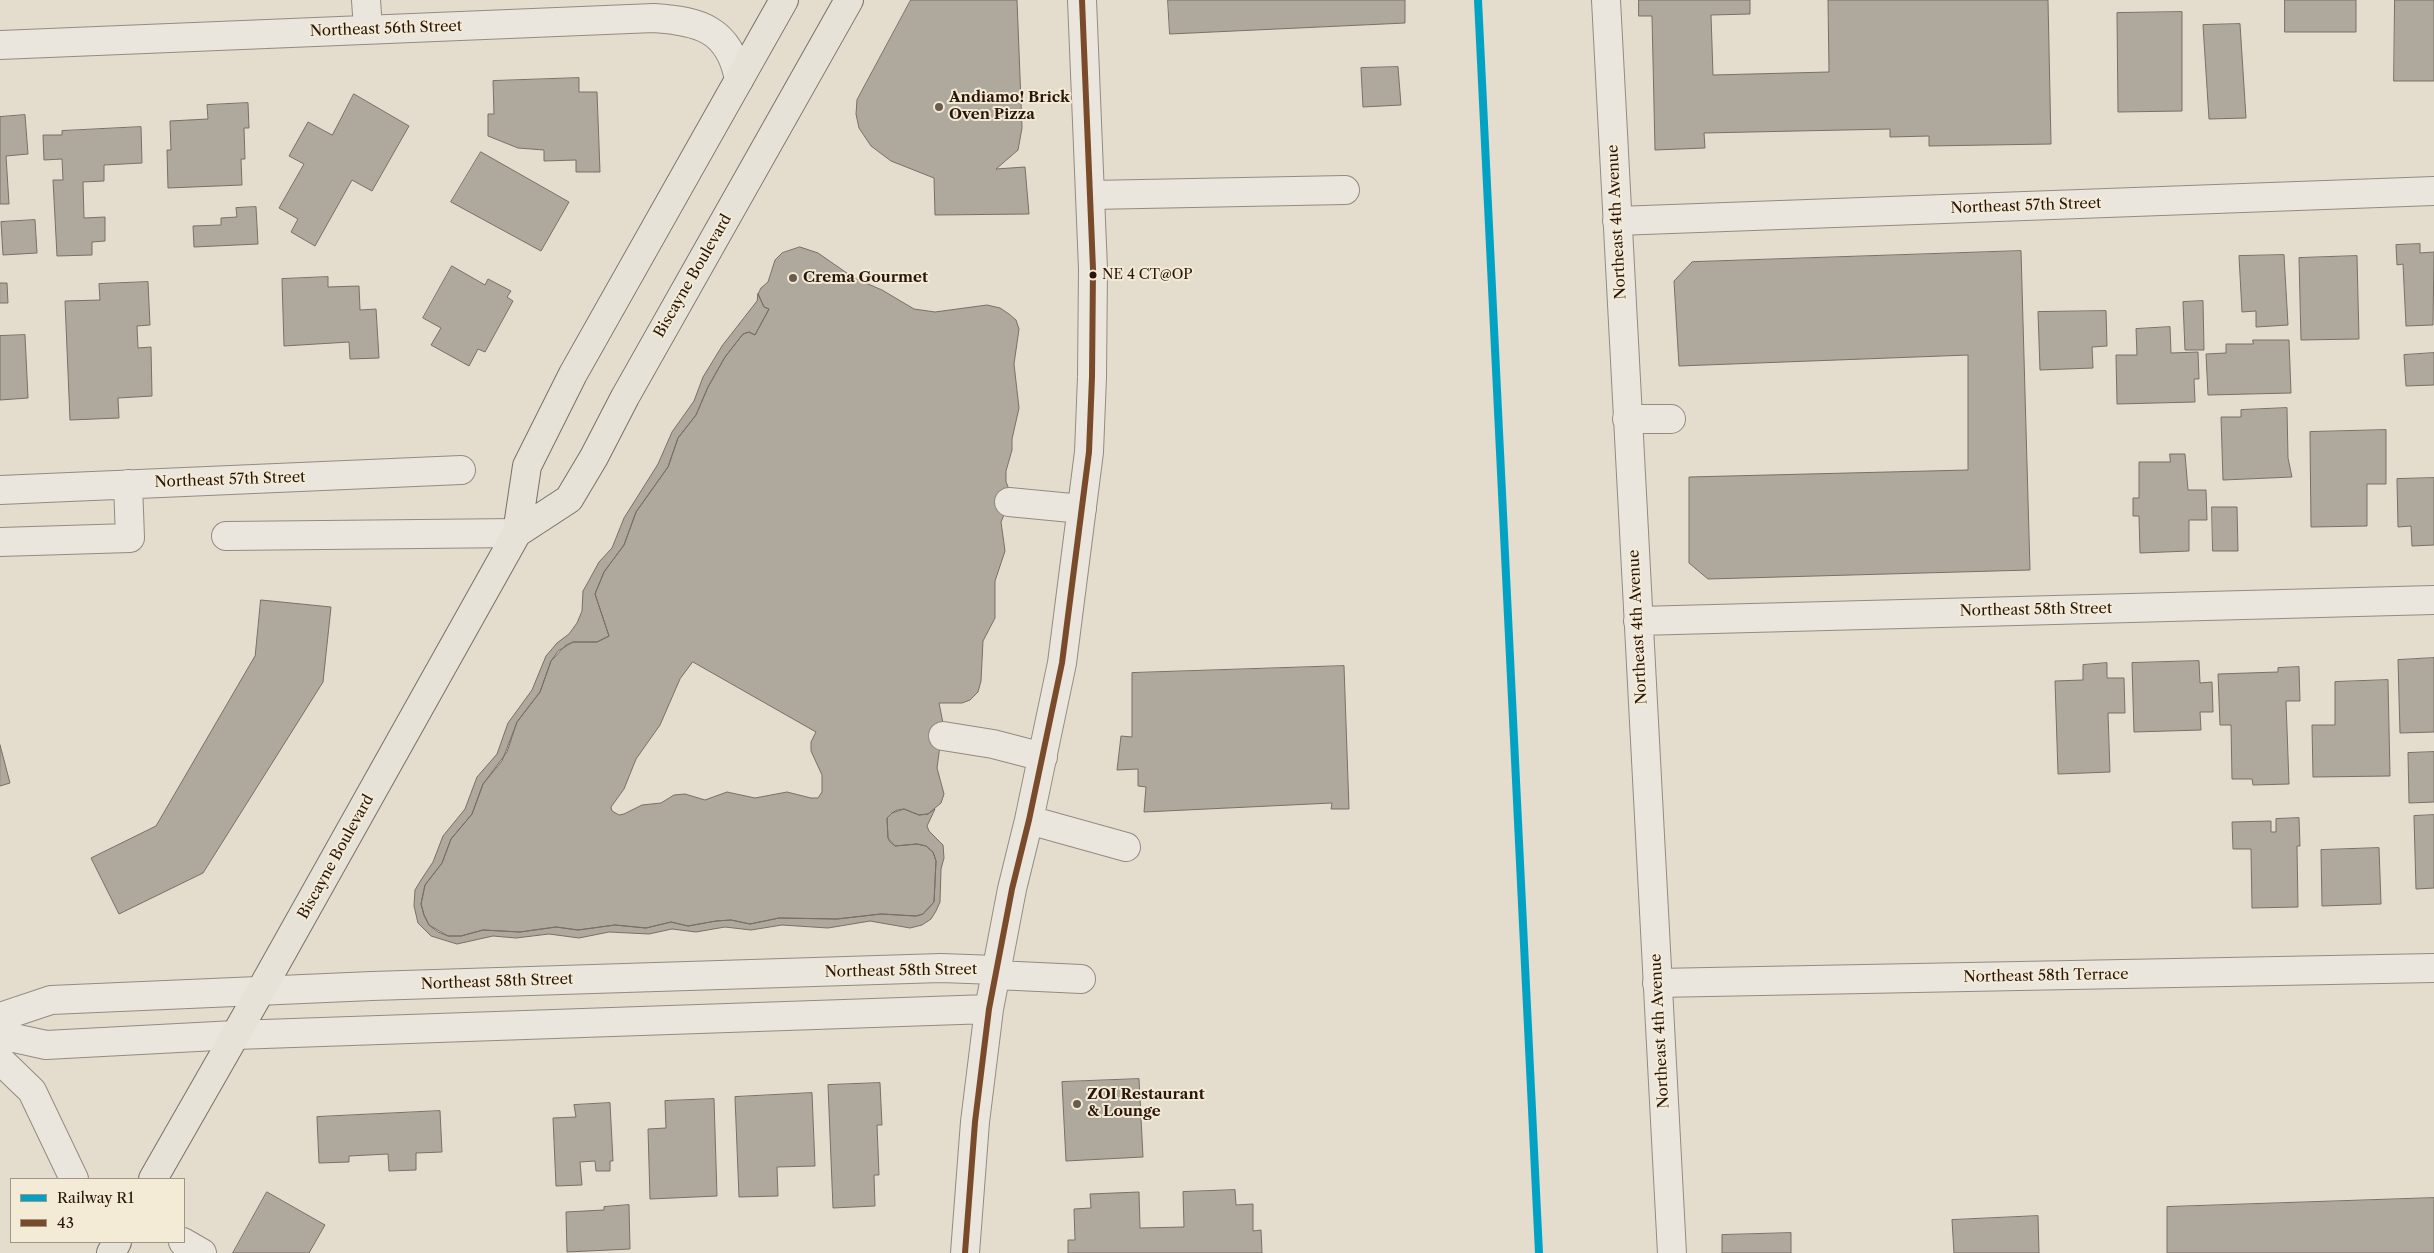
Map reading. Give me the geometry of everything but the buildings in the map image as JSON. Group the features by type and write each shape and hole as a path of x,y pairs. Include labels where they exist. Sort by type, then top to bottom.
{"main road":[{"name":"Biscayne Boulevard","path":"154,1178 262,990 517,533 527,466 573,374 784,0"},
{"name":"Biscayne Boulevard","path":"517,533 569,499 594,457 624,397 850,0"}],"street":[{"path":"366,0 368,29"},
{"path":"965,1253 975,1122 989,1009 1012,889 1043,757 1062,664 1089,452 1094,315 1091,195 1082,0"},
{"name":"Northeast 4th Avenue","path":"1606,0 1672,1253"},
{"name":"Northeast 56th Street","path":"0,45 368,29 610,10 654,18 685,20 711,30 730,51 739,80"},
{"path":"1091,195 1345,190"},
{"name":"Northeast 57th Street","path":"1617,221 2434,191"},
{"path":"1627,419 1671,419"},
{"name":"Northeast 57th Street","path":"0,490 461,470"},
{"path":"0,542 130,538 128,484"},
{"path":"1009,502 1082,509"},
{"path":"226,536 517,533"},
{"name":"Northeast 58th Street","path":"1638,620 2434,600"},
{"path":"943,736 993,744 1043,757"},
{"path":"1029,820 1126,847"},
{"name":"Northeast 58th Street","path":"0,1017 51,1000 262,990 941,968 1081,979"},
{"name":"Northeast 58th Terrace","path":"1657,983 2434,968"},
{"path":"0,1035 46,1045 235,1035 989,1009"},
{"path":"0,1060 32,1091 74,1178"},
{"path":"185,1243 202,1253"}],"rail line":[{"name":"R1","path":"1478,0 1539,1253"}],"transit line":[{"name":"43","path":"965,1253 975,1122 989,1009 1012,889 1029,820 1062,663 1089,452 1093,269 1082,0"}],"place":[{"name":"Andiamo! Brick Oven Pizza","path":"939,107"},
{"name":"NE 4 CT@OP","path":"1093,275"},
{"name":"Crema Gourmet","path":"793,278"},
{"name":"ZOI Restaurant & Lounge","path":"1077,1104"}]}
